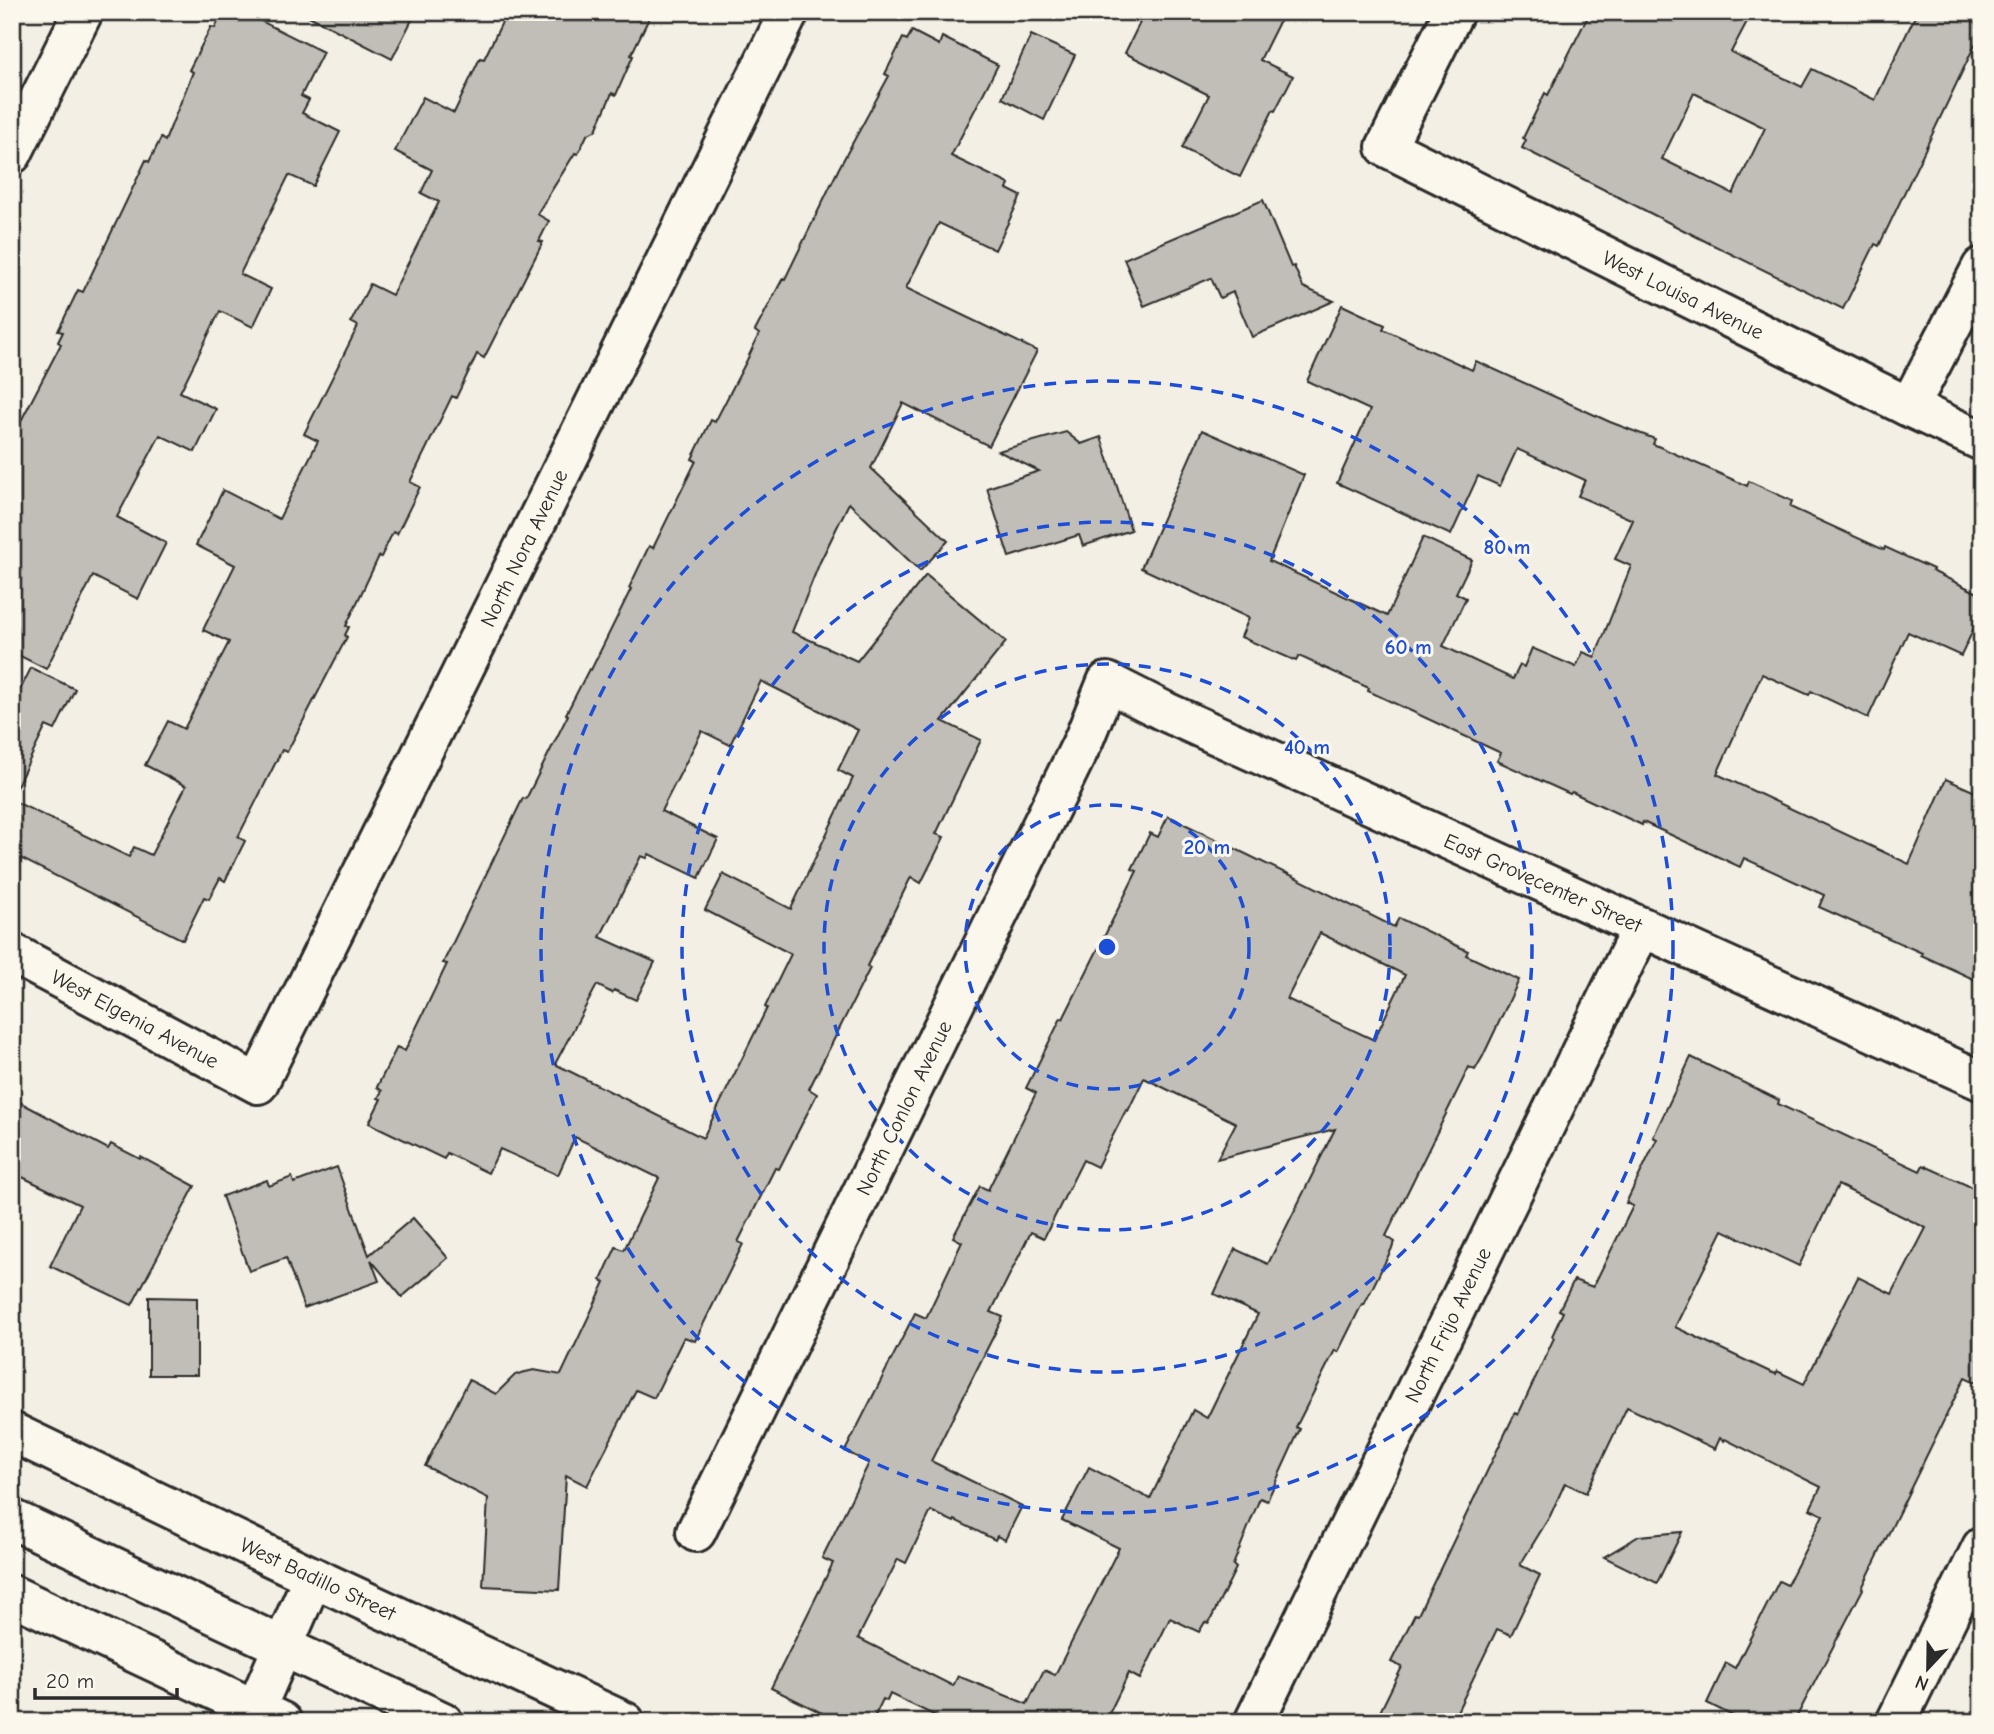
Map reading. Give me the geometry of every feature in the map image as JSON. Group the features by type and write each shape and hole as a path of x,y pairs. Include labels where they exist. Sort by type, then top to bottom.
{"street":[{"path":"12,154 83,12"},
{"name":"North Nora Avenue","path":"258,1084 789,12"},
{"name":"West Louisa Avenue","path":"1454,12 1386,147 1982,441"},
{"path":"1909,407 1982,267"},
{"name":"East Grovecenter Street","path":"1107,682 1642,928 1982,1080"},
{"name":"North Conlon Avenue","path":"696,1532 1084,738 1107,682"},
{"name":"North Frijo Avenue","path":"1254,1722 1642,928"},
{"name":"West Elgenia Avenue","path":"12,953 258,1084"},
{"name":"West Badillo Street","path":"12,1432 313,1577 625,1722"},
{"path":"12,1519 443,1722"},
{"path":"1896,1722 1982,1547"},
{"path":"12,1595 263,1718 282,1646 313,1577"}],"building":[{"path":"223,12 243,12 323,52 301,96 309,100 302,113 340,132 313,186 289,175 240,274 271,289 253,327 220,311 180,392 216,409 195,452 160,435 117,517 166,543 138,599 93,576 46,669 12,652 12,438 61,344 58,342 63,332 58,331 78,290 83,292 146,160 149,162 161,138 165,141 193,72 189,70 211,27 215,28"},
{"path":"301,12 416,12 392,59"},
{"path":"507,12 652,12 631,55 633,56 616,95 612,93 596,130 587,135 578,154 575,153 537,214 549,221 539,241 543,242 484,358 477,354 456,398 452,396 410,482 420,487 397,534 393,532 381,557 379,556 346,626 349,627 345,635 347,637 287,752 282,750 238,837 245,841 225,881 220,878 209,899 204,897 183,940 12,854 12,800 129,857 134,847 151,855 186,786 145,765 168,721 184,729 229,642 203,630 235,565 196,545 223,490 279,519 318,441 304,434 358,326 351,322 370,284 392,295 439,202 421,193 432,170 395,151 423,97 454,113 480,58 484,59"},
{"path":"1145,12 1284,12 1260,60 1293,76 1240,177 1182,148 1209,95 1125,53"},
{"path":"1590,12 1752,12 1731,52 1802,87 1812,69 1875,100 1917,12 1982,12 1982,30 1879,246 1875,244 1843,309 1522,148 1526,140 1523,138 1545,93 1548,95","holes":["1694,93 1765,128 1733,194 1662,159"]},
{"path":"912,31 939,45 942,37 998,65 951,156 1009,184 1007,189 1021,196 995,250 939,223 906,288 1037,351 989,446 903,403 871,468 948,541 920,571 849,503 820,562 792,632 857,661 926,575 1006,642 942,721 981,740 936,834 944,837 921,883 911,877 867,966 870,968 809,1089 817,1094 779,1169 775,1168 738,1242 743,1244 695,1341 684,1337 654,1398 636,1390 587,1486 566,1475 559,1590 483,1586 488,1498 425,1466 469,1380 496,1394 515,1375 521,1373 534,1370 561,1375 605,1282 601,1280 616,1247 624,1250 659,1178 575,1137 558,1175 500,1149 488,1173 447,1153 444,1159 369,1123 381,1099 378,1098 382,1091 377,1087 397,1047 405,1051 447,964 443,963 523,798 526,799 568,715 566,714 589,669 591,670 649,546 653,548 696,461 692,459 711,420 715,422 747,360 759,334 755,331 783,278 785,279 839,168 889,76 885,74 903,38 907,40","holes":["761,681 858,730 838,770 853,778 791,909 723,874 705,910 791,954 703,1138 555,1064 597,985 636,1000 655,962 600,937 641,856 647,858 649,854 699,878 718,839 661,811 702,731 730,745"]},
{"path":"1031,35 1075,55 1044,120 1002,98"},
{"path":"1263,200 1291,267 1294,266 1303,287 1334,301 1252,337 1233,292 1220,298 1211,278 1144,306 1124,259"},
{"path":"1342,305 1385,325 1383,329 1472,370 1476,361 1610,422 1655,439 1653,444 1747,486 1749,481 1792,501 1790,507 1933,569 1932,571 1982,595 1982,611 1961,656 1908,632 1868,718 1811,691 1809,695 1762,674 1717,774 1909,864 1946,779 1982,795 1982,983 1819,907 1824,895 1744,858 1740,867 1643,822 1642,825 1572,792 1570,794 1497,761 1501,753 1368,691 1369,688 1299,656 1296,661 1241,637 1249,618 1141,568 1202,430 1304,475 1269,561 1387,616 1423,537 1472,560 1456,593 1466,598 1443,646 1513,679 1520,665 1524,667 1532,648 1576,667 1583,652 1595,657 1631,566 1615,559 1633,520 1578,496 1585,480 1517,449 1500,486 1478,476 1451,535 1337,483 1370,410 1307,381"},
{"path":"1066,432 1081,444 1101,437 1131,530 1083,546 1079,535 1009,557 987,488 1039,471 998,451"},
{"path":"31,668 75,689 55,730 46,726 12,796 12,706"},
{"path":"1168,816 1394,927 1399,918 1468,951 1466,955 1519,980 1475,1070 1469,1067 1386,1236 1395,1242 1364,1305 1362,1304 1338,1352 1335,1350 1296,1427 1300,1429 1267,1501 1260,1498 1233,1565 1236,1568 1209,1623 1205,1622 1199,1632 1170,1618 1140,1679 1129,1673 1105,1722 936,1722 938,1717 890,1694 887,1701 883,1699 872,1722 840,1722 771,1688 833,1563 822,1558 869,1463 845,1451 915,1313 926,1318 962,1242 953,1237 980,1186 988,1190 1036,1093 1026,1088 1137,871 1132,869 1150,833 1158,837","holes":["1320,933 1405,975 1374,1040 1287,999","1144,1078 1236,1123 1217,1159 1335,1129 1268,1264 1235,1249 1214,1294 1258,1314 1207,1418 1193,1410 1150,1499 1089,1467 1062,1520 1119,1548 1055,1675 1044,1670 1027,1704 958,1676 953,1686 858,1638 898,1559 906,1563 931,1511 995,1540 997,1536 1005,1540 1022,1506 931,1461 1003,1317 991,1312 1031,1232 1044,1238 1083,1160 1097,1167"]},
{"path":"1691,1057 1779,1100 1778,1104 1920,1171 1923,1165 1982,1192 1982,1385 1965,1377 1863,1589 1794,1722 1745,1722 1707,1703 1726,1663 1735,1668 1779,1581 1787,1585 1823,1515 1810,1509 1821,1487 1725,1439 1724,1441 1720,1438 1715,1449 1627,1407 1586,1493 1565,1483 1550,1516 1520,1565 1540,1575 1511,1635 1497,1629 1452,1722 1375,1722 1402,1667 1391,1662 1415,1614 1418,1615 1515,1413 1518,1415 1554,1338 1552,1336 1563,1312 1559,1310 1574,1280 1593,1287 1633,1206 1626,1203 1657,1139 1653,1137","holes":["1838,1185 1926,1228 1892,1294 1858,1277 1804,1384 1777,1371 1776,1374 1770,1372 1675,1327 1723,1230 1799,1266"]},
{"path":"12,1098 108,1149 111,1144 195,1186 132,1305 50,1266 80,1205 12,1172"},
{"path":"337,1167 369,1255 413,1218 448,1258 402,1297 371,1260 379,1281 304,1308 286,1258 249,1271 222,1196 267,1180 269,1186 292,1177 294,1183"},
{"path":"149,1297 197,1298 197,1375 149,1375"},
{"path":"1682,1532 1657,1583 1604,1557 1639,1536"}]}
